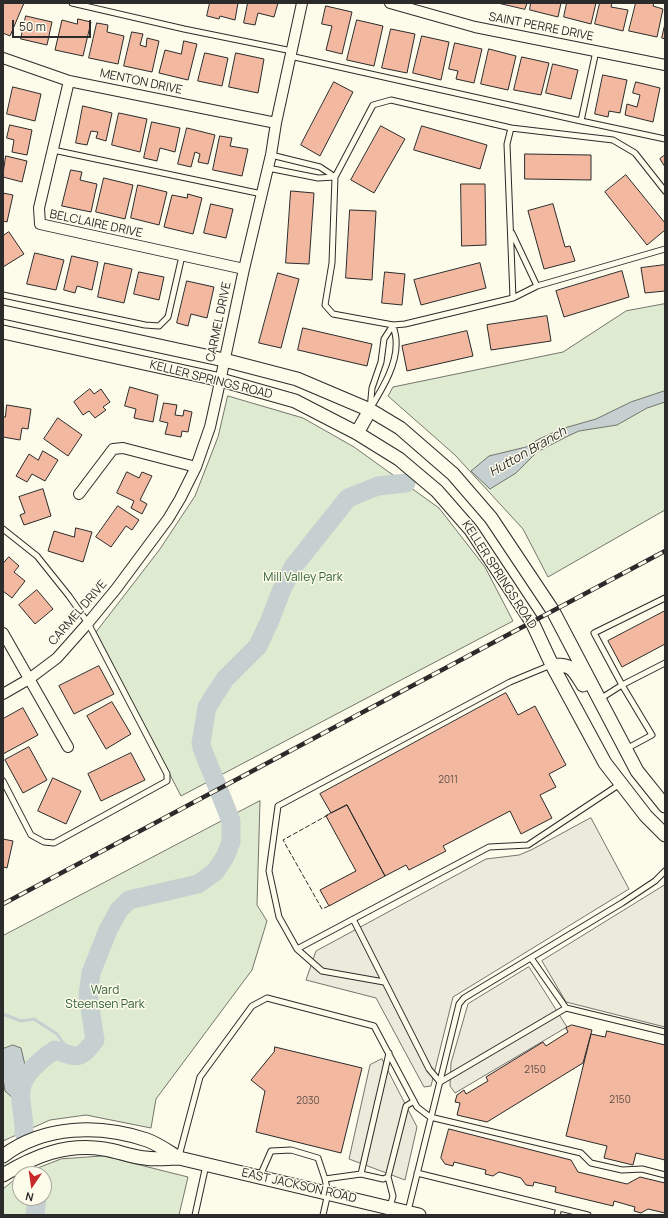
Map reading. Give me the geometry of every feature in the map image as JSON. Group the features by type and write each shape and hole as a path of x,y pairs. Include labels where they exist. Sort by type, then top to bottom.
{"main road":[{"name":"KELLER SPRINGS ROAD","path":"3,312 224,360 297,379 370,410 400,428 454,474 491,518 553,611 637,771 665,806"},
{"name":"KELLER SPRINGS ROAD","path":"3,332 221,380 295,401 357,433 399,459 437,491 471,530 532,622 552,665 605,763 646,816 665,835"},
{"path":"357,433 370,410"},
{"path":"552,665 565,664 572,668 585,688 599,700"},
{"name":"EAST JACKSON ROAD","path":"3,1156 31,1140 53,1133 78,1129 105,1130 148,1140 179,1158"},
{"name":"EAST JACKSON ROAD","path":"3,1176 40,1155 58,1150 79,1147 104,1149 145,1158 179,1158 413,1214"}],"street":[{"name":"CARMEL DRIVE","path":"3,694 29,679 56,658 88,623 116,589 168,519 196,467 210,427 221,380 244,270 271,155 276,123 302,3"},
{"name":"SAINT PERRE DRIVE","path":"390,3 475,27 665,65"},
{"name":"MENTON DRIVE","path":"3,58 69,81 276,123"},
{"name":"BELCLAIRE DRIVE","path":"69,81 39,208 40,224 244,270"},
{"path":"79,494 113,449 123,448 196,467"},
{"path":"3,633 17,654 29,679 68,747"}],"lane":[{"path":"72,3 581,121 665,139"},
{"path":"581,121 596,51"},
{"path":"665,191 635,153 613,140 511,128 391,100 373,105 335,177 332,264 325,305 333,314 392,325 404,324 512,298 537,286 665,249"},
{"path":"511,128 507,144 512,298"},
{"path":"53,150 262,194"},
{"path":"271,155 320,167 335,177"},
{"path":"268,168 318,178 335,177"},
{"path":"510,230 537,286"},
{"path":"3,295 145,325 159,326 168,317 182,256"},
{"path":"370,410 382,391 392,365 396,340 392,325"},
{"path":"370,410 372,388 381,362 384,339 392,325"},
{"path":"3,528 37,556 69,596 88,623 167,774 167,780 54,843 44,842 32,835 3,781"},
{"path":"626,749 652,735 622,685 594,633 665,598"},
{"path":"599,700 622,685 665,663"},
{"path":"384,982 322,971 297,949 279,917 269,871 278,806 510,682 552,665"},
{"path":"297,949 489,847 528,845 621,784"},
{"path":"413,1214 417,1173 459,1004 464,998 622,903 655,881 665,871"},
{"path":"353,919 429,1069 440,1082"},
{"path":"531,958 566,1008 665,1032"},
{"path":"179,1158 200,1077 252,1006 267,998 374,1026 417,1107 430,1117 581,1153 591,1163 622,1170 642,1169 665,1175"},
{"path":"440,1082 566,1008"},
{"path":"361,1174 389,1053"},
{"path":"390,1208 393,1196 388,1177 406,1106 414,1101"},
{"path":"259,1177 271,1151 291,1150 318,1158 328,1193 323,1215"},
{"path":"195,1215 206,1165"},
{"path":"417,1173 588,1215"},
{"path":"325,1179 361,1174 383,1179 388,1177"},
{"path":"557,1215 559,1208"}],"green space":[{"path":"665,304 665,510 548,577 523,529 455,455 388,396 393,387 563,352 626,311"},
{"name":"Mill Valley Park","path":"228,396 303,418 354,447 439,508 485,567 513,621 181,796 96,632 160,549 195,496 218,437"},
{"name":"Ward Steensen Park","path":"260,801 257,905 267,921 252,970 156,1099 151,1128 86,1115 50,1120 3,1141 3,936"},
{"path":"104,1156 188,1177 179,1215 3,1215 3,1189 12,1182 12,1206 52,1206 52,1166 43,1166 61,1159"}],"shaded area":[{"path":"591,818 629,889 453,997 431,1086 424,1087 376,998 306,980 316,951 486,859 519,855"},
{"path":"665,885 665,1027 566,1002 542,961"},
{"path":"529,967 567,1027 455,1093 450,1086 451,1063 468,1004"},
{"path":"382,1059 417,1127 405,1180 349,1159 370,1065"}],"water":[{"path":"665,391 665,402 647,408 617,425 579,431 568,436 537,452 516,473 490,489 471,471 489,456 526,447 561,429 596,419 631,402"},
{"path":"13,1045 21,1048 25,1065 32,1063 38,1057 43,1061 42,1065 31,1076 25,1086 24,1106 26,1114 16,1114 14,1099 5,1091 3,1079 3,1049"}],"building":[{"path":"3,3 24,3 10,36 3,33"},
{"path":"210,3 238,3 235,20 220,16 219,19 207,16"},
{"path":"248,3 278,3 274,17 258,13 255,25 244,23"},
{"path":"498,3 527,3 525,9"},
{"path":"531,3 561,3 558,17 530,10"},
{"path":"567,3 596,3 591,24 564,17"},
{"path":"600,3 612,3 611,7 628,10 623,31 595,24"},
{"path":"636,3 654,3 653,6 663,9 657,37 629,31"},
{"path":"326,6 352,12 342,54 326,50 332,26 322,24"},
{"path":"26,16 52,22 47,45 21,39"},
{"path":"78,19 91,22 83,56 55,50 62,20 77,24"},
{"path":"357,20 383,26 374,66 347,60"},
{"path":"97,23 108,25 107,32 124,36 118,64 89,58"},
{"path":"665,24 665,39 662,38"},
{"path":"391,29 415,34 407,73 382,68"},
{"path":"132,32 143,34 140,45 146,47 147,38 159,41 152,72 124,66"},
{"path":"422,36 449,42 441,80 413,73"},
{"path":"184,41 197,44 188,80 159,73 165,50 181,54"},
{"path":"455,43 482,49 474,83 456,79 458,71 449,69"},
{"path":"489,49 516,56 508,90 481,84"},
{"path":"205,53 228,58 222,86 198,81"},
{"path":"236,53 264,59 258,93 229,87"},
{"path":"522,57 549,63 541,95 514,90"},
{"path":"553,64 578,70 571,99 546,93"},
{"path":"603,75 627,80 620,113 609,111 608,117 595,114"},
{"path":"334,82 353,92 320,156 301,145"},
{"path":"636,82 660,88 653,122 625,115 627,104 637,107 640,95 633,93"},
{"path":"13,87 41,94 35,121 7,114"},
{"path":"83,106 112,113 106,141 96,138 98,132 91,131 87,145 76,143"},
{"path":"119,113 147,119 140,152 112,145"},
{"path":"152,122 180,128 175,152 160,148 157,161 144,158"},
{"path":"10,125 32,130 27,155 12,152 14,140 7,138"},
{"path":"381,126 405,139 374,193 351,180"},
{"path":"422,126 487,145 480,169 414,150"},
{"path":"187,128 215,135 208,164 198,162 200,154 195,152 191,167 178,164"},
{"path":"220,136 232,138 230,146 248,149 242,176 213,170"},
{"path":"525,154 591,155 591,180 525,179"},
{"path":"665,155 665,167 660,159"},
{"path":"6,156 27,161 22,182 3,177"},
{"path":"71,170 82,172 80,180 97,184 91,212 62,206"},
{"path":"626,175 665,223 665,230 647,245 605,192"},
{"path":"104,178 133,185 125,219 96,212"},
{"path":"461,184 485,184 486,245 462,246"},
{"path":"138,185 167,192 159,225 131,218"},
{"path":"291,191 314,193 309,264 286,263"},
{"path":"3,193 13,195 7,222 3,221"},
{"path":"188,194 202,198 193,234 164,227 172,195 187,198"},
{"path":"211,204 233,209 226,238 204,233"},
{"path":"553,204 565,247 570,246 575,261 544,269 528,211"},
{"path":"350,210 376,211 372,280 346,278"},
{"path":"9,232 24,254 3,267 3,236"},
{"path":"35,253 64,260 56,290 27,284"},
{"path":"72,256 98,262 92,290 77,286 75,293 64,290"},
{"path":"105,263 132,269 124,303 98,297"},
{"path":"480,263 486,288 421,305 414,280"},
{"path":"665,265 665,291 645,293 641,268"},
{"path":"622,271 629,297 564,317 556,291"},
{"path":"139,272 164,277 159,300 134,294"},
{"path":"385,272 405,274 402,305 382,303"},
{"path":"278,273 299,279 281,348 259,343"},
{"path":"187,281 214,287 207,318 191,314 188,326 177,323"},
{"path":"547,316 551,341 491,350 487,325"},
{"path":"303,328 372,344 367,366 298,350"},
{"path":"467,331 473,356 407,371 402,346"},
{"path":"130,387 158,395 153,422 134,418 136,409 125,406"},
{"path":"90,389 94,394 101,389 110,402 103,407 106,410 95,418 89,411 83,415 74,402"},
{"path":"164,403 177,405 175,415 183,416 184,410 192,412 188,432 182,431 181,437 165,434 168,423 160,421"},
{"path":"7,405 31,409 28,429 22,428 20,440 3,437 3,417 5,417"},
{"path":"58,418 82,435 68,456 44,439"},
{"path":"43,451 58,460 45,481 32,474 27,482 16,476 29,454 38,460"},
{"path":"127,472 139,478 142,472 152,476 140,500 147,504 142,514 131,508 134,501 117,493"},
{"path":"43,489 51,516 24,525 20,515 25,513 19,497"},
{"path":"118,506 139,520 132,530 126,526 111,547 96,537"},
{"path":"76,528 92,532 83,562 48,551 54,531 74,537"},
{"path":"9,557 19,566 14,572 25,581 12,598 3,591 3,564"},
{"path":"37,590 53,609 35,624 19,605"},
{"path":"665,611 665,644 622,667 608,641"},
{"path":"99,666 114,694 74,714 59,686"},
{"path":"506,693 518,715 535,706 566,765 549,774 556,787 540,795 552,818 521,834 510,811 443,846 446,851 409,870 406,865 385,876 347,805 331,813 320,794"},
{"path":"112,702 131,734 106,749 87,716"},
{"path":"23,708 38,735 3,754 3,719"},
{"path":"29,747 47,780 23,793 5,760"},
{"path":"131,753 145,780 101,801 88,774"},
{"path":"53,778 81,791 66,824 38,811"},
{"path":"347,805 385,876 329,906 320,890 356,871 326,816"},
{"path":"3,839 13,841 7,868 3,867"},
{"path":"572,1025 592,1030 583,1063 487,1122 457,1115 460,1103 455,1102 457,1095 464,1090 466,1094 488,1081 486,1077 543,1042 546,1046 568,1032 566,1028"},
{"path":"607,1031 665,1045 665,1160 636,1153 633,1165 604,1158 607,1146 566,1136 591,1034 605,1037"},
{"path":"275,1047 362,1068 341,1153 256,1132 265,1091 251,1080 274,1052"},
{"path":"449,1129 571,1160 578,1172 627,1184 640,1177 665,1183 665,1213 648,1209 641,1213 634,1211 635,1207 614,1201 613,1206 555,1192 556,1187 534,1182 533,1186 526,1185 521,1178 499,1172 493,1176 485,1174 486,1170 454,1162 453,1166 445,1164 441,1158"}],"waterway":[{"name":"Hutton Branch","path":"24,1133 21,1091 22,1084 26,1076 33,1068 55,1050 69,1055 78,1056 86,1051 95,1040 88,995 91,973 108,930 119,910 129,900 198,884 215,872 225,857 231,842 231,821 202,748 201,743 207,707 225,679 258,646 293,567 348,498 378,486 406,483"},
{"path":"3,1014 21,1021 34,1019 57,1034 73,1057"},
{"name":"Hutton Branch","path":"35,1215 36,1206"}],"railway":[{"path":"3,904 665,551"}],"fence":[{"path":"328,815 283,840 322,909 331,905"}]}
